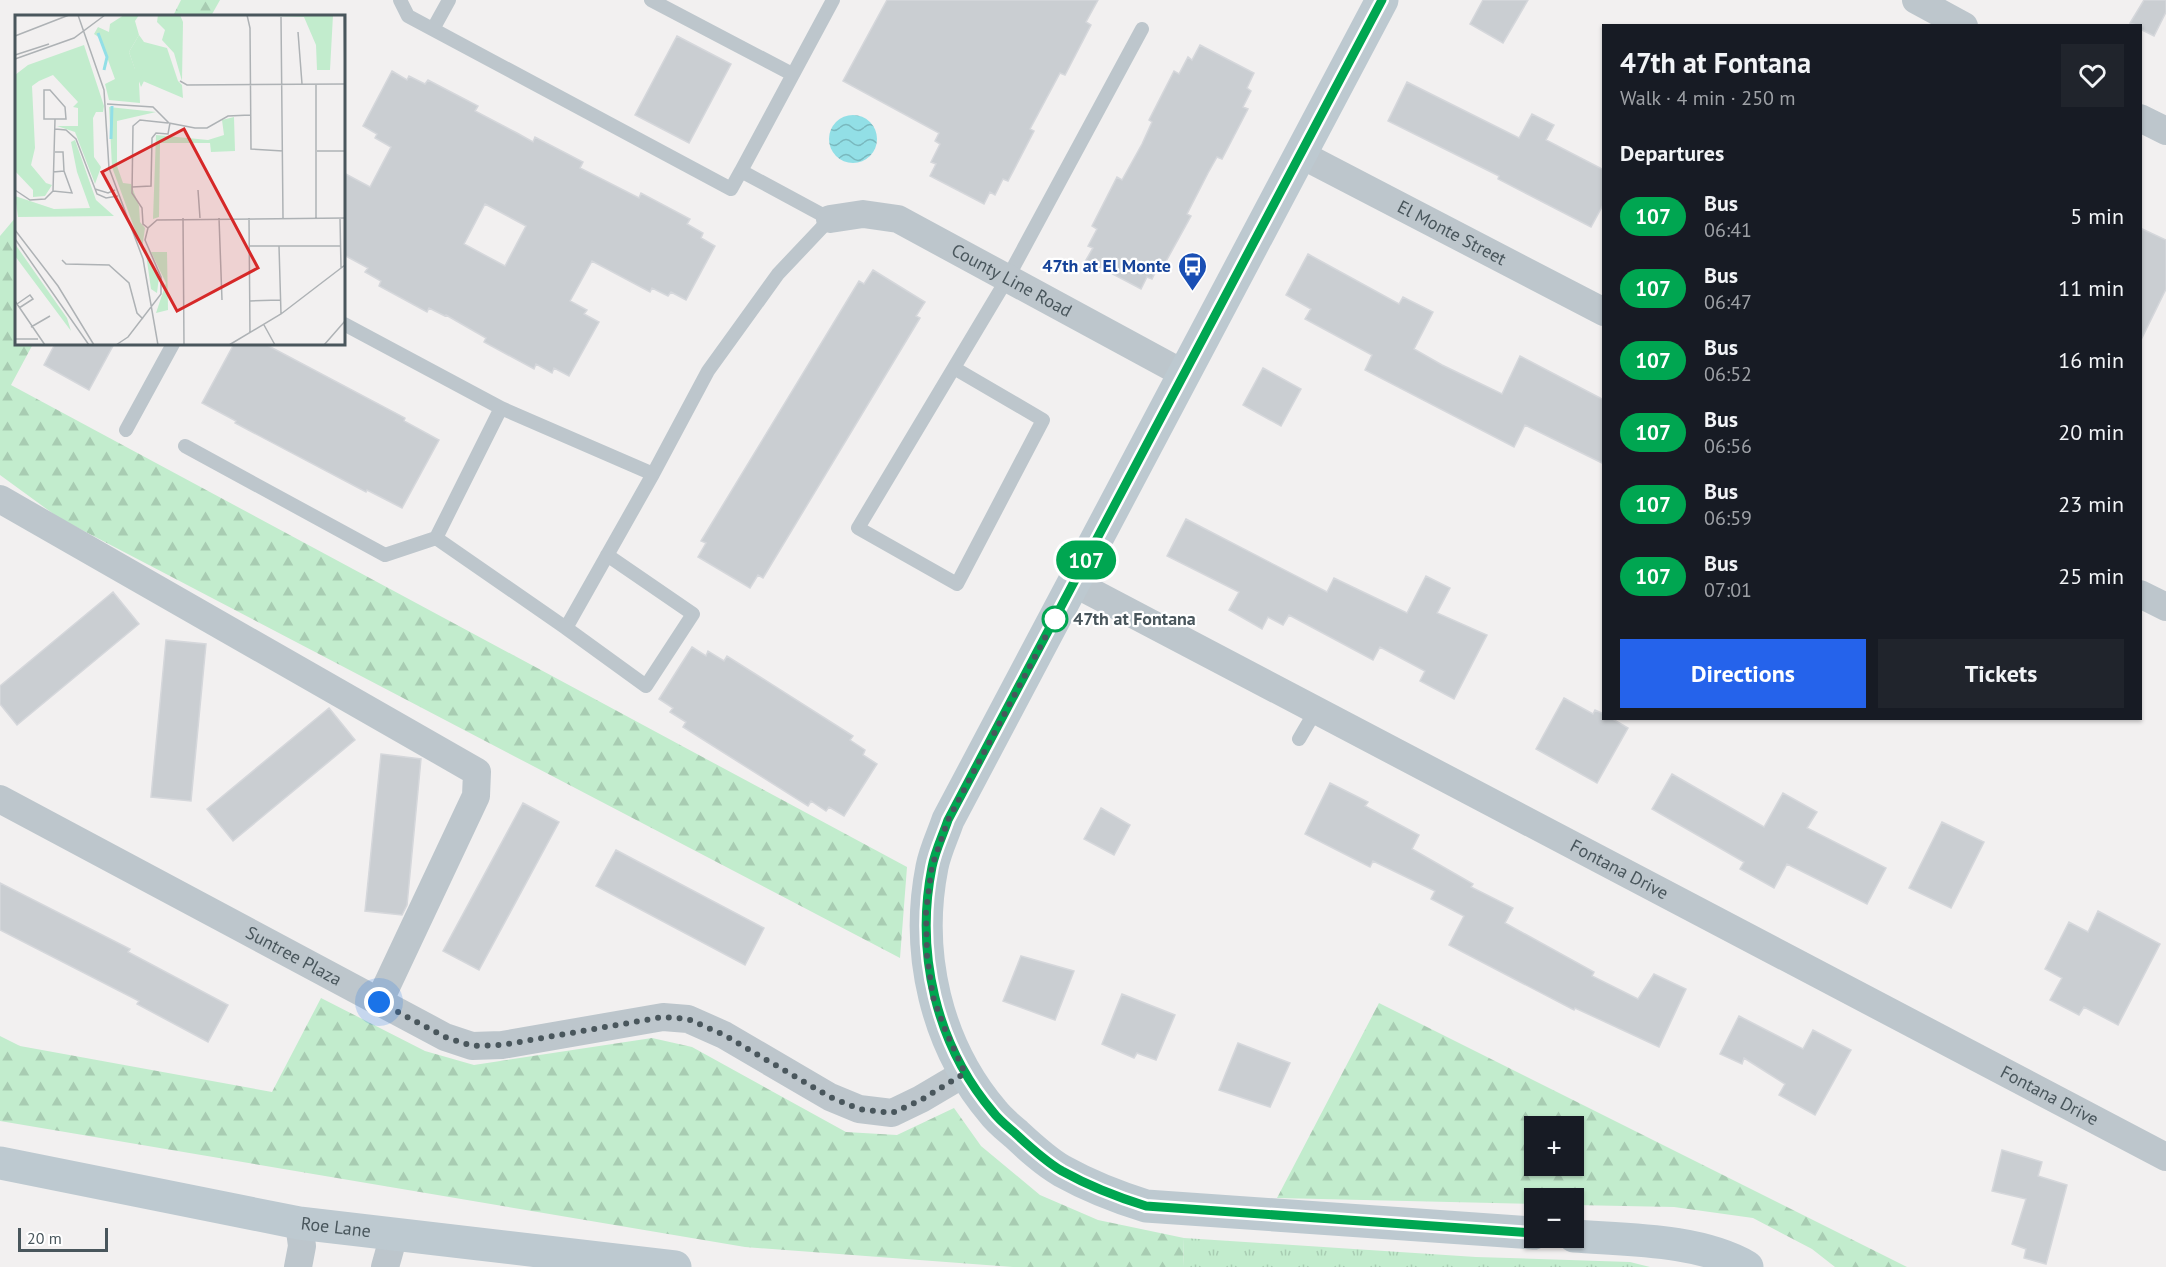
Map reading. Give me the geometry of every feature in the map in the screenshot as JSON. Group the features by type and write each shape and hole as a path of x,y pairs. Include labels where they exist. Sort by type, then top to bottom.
{"street":[{"path":"1383,0 948,820 932,866 926,911 927,956 933,997 946,1032 965,1073 993,1112 1029,1146 1060,1170 1101,1190 1146,1206 1524,1232"},
{"path":"1916,0 1960,24"},
{"path":"2142,119 2166,131"},
{"name":"El Monte Street","path":"1300,154 1602,311"},
{"name":"County Line Road","path":"830,219 863,214 898,219 1184,374"},
{"path":"0,500 477,772 476,796 379,1002"},
{"name":"Fontana Drive","path":"1074,583 2166,1156"},
{"path":"2142,595 2166,607"},
{"name":"Suntree Plaza","path":"0,799 445,1037 472,1046 502,1045 663,1017 688,1019 724,1035 830,1097 859,1109 892,1113 921,1100 965,1073"},
{"name":"Roe Lane","path":"0,1163 299,1223 675,1267"},
{"path":"298,1267 302,1246 299,1223"},
{"path":"385,1267 394,1235"},
{"path":"1584,1237 1650,1240 1710,1253 1747,1267"}],"lane":[{"path":"400,0 408,16 731,189 833,0"},
{"path":"433,29 448,0"},
{"path":"651,0 792,74"},
{"path":"954,368 1043,420 957,584 858,528 1006,279 1142,29"},
{"path":"566,628 708,371 778,274 830,219 741,171"},
{"path":"345,325 501,408 653,474"},
{"path":"126,430 171,345"},
{"path":"185,446 385,555 436,538 501,408"},
{"path":"436,538 645,686 693,614 607,555"},
{"path":"1299,739 1316,710"}],"green space":[{"path":"181,0 220,0 212,15 174,15"},
{"path":"15,218 15,345 32,345 11,385 907,867 900,958 59,518 0,475 0,236"},
{"path":"321,998 425,1051 474,1065 652,1038 692,1047 846,1132 897,1135 954,1108 981,1146 1040,1195 1098,1220 1184,1238 1183,1267 1013,1267 745,1247 0,1121 0,1036 20,1046 272,1092"},
{"path":"1379,1003 1907,1267 1835,1267 1812,1249 1753,1218 1674,1207 1584,1205 1584,1188 1524,1188 1524,1204 1277,1198"},
{"path":"1184,1238 1476,1257 1630,1262 1650,1267 1183,1267"}],"water":[{"path":"848,115 858,115 870,122 877,134 877,144 870,156 858,163 848,163 833,152 829,144 829,134 840,119"}],"building":[{"path":"887,0 1098,0 1086,22 1091,25 1065,75 1060,73 1030,129 1034,131 1008,181 1003,179 995,195 990,192 984,204 930,176 936,164 931,162 940,144 935,141 939,133 843,81"},
{"path":"1483,0 1528,0 1503,43 1470,24"},
{"path":"2144,0 2166,0 2166,12 2154,36 2142,30 2142,24 2130,23"},
{"path":"677,36 731,64 689,143 635,115"},
{"path":"1200,45 1254,73 1247,88 1251,91 1243,107 1248,109 1222,159 1217,157 1208,173 1187,214 1191,216 1164,265 1160,263 1152,279 1147,277 1141,289 1086,260 1093,248 1088,246 1097,229 1092,226 1117,177 1122,180 1142,144 1152,122 1149,120 1174,71 1179,74 1188,57 1192,60"},
{"path":"392,71 407,80 409,76 425,84 428,80 478,106 475,111 533,142 535,137 583,162 580,168 639,198 641,193 690,219 687,224 703,233 701,238 715,246 686,300 671,292 668,296 652,288 650,292 592,261 570,301 587,310 584,314 599,322 569,376 554,368 552,373 536,364 534,369 484,342 486,338 446,315 429,308 427,312 379,286 381,281 365,272 368,268 345,256 345,174 370,187 391,147 375,138 377,134 363,126","holes":["485,204 526,226 505,266 464,244"]},
{"path":"1407,82 1519,138 1532,114 1554,125 1546,140 1602,169 1602,207 1591,227 1498,179 1499,176 1388,121"},
{"path":"2142,229 2166,240 2166,289 2142,338"},
{"path":"1308,254 1399,304 1403,297 1433,312 1414,349 1442,365 1502,394 1520,356 1602,399 1602,463 1525,425 1514,447 1365,370 1372,355 1305,319 1311,309 1286,295"},
{"path":"873,270 925,302 916,316 920,318 763,578 758,575 750,588 698,557 706,543 701,541 859,281 864,284"},
{"path":"54,345 113,345 89,390 44,365"},
{"path":"233,345 267,345 405,418 404,421 439,440 402,508 367,490 366,492 235,423 236,421 202,403"},
{"path":"1263,368 1301,389 1281,426 1243,405"},
{"path":"1186,519 1327,592 1334,578 1407,613 1426,576 1450,588 1437,613 1487,635 1454,699 1420,681 1425,671 1380,647 1373,660 1289,615 1283,625 1268,617 1262,629 1229,610 1239,592 1167,556"},
{"path":"113,592 139,624 17,725 0,704 0,686"},
{"path":"166,640 206,644 191,801 151,797"},
{"path":"692,647 706,656 708,651 724,661 727,656 853,736 850,740 865,750 863,755 877,764 844,816 829,807 826,811 811,801 808,806 683,727 686,722 670,712 673,708 659,699"},
{"path":"1564,698 1593,714 1595,710 1602,713 1602,720 1614,720 1628,728 1597,783 1536,749"},
{"path":"329,708 355,740 233,841 207,809"},
{"path":"381,754 421,759 407,905 402,915 365,911"},
{"path":"1672,774 1764,827 1783,793 1817,812 1807,828 1886,868 1867,904 1787,864 1774,888 1740,869 1744,862 1652,809"},
{"path":"1330,783 1368,802 1365,806 1419,835 1412,849 1473,884 1471,887 1513,908 1505,923 1594,972 1592,976 1638,999 1654,974 1686,989 1659,1047 1575,1008 1574,1010 1449,945 1464,916 1431,899 1435,891 1373,861 1370,867 1305,834"},
{"path":"523,803 559,822 479,970 443,951"},
{"path":"1101,808 1130,825 1114,855 1084,839"},
{"path":"1942,822 1984,842 1951,908 1909,888"},
{"path":"616,850 764,928 745,965 596,886"},
{"path":"0,883 130,949 128,952 228,1005 208,1042 137,1004 139,1001 0,930"},
{"path":"2098,911 2160,944 2118,1025 2084,1007 2079,1015 2050,1000 2062,978 2045,969 2069,922 2088,932"},
{"path":"1021,956 1074,971 1055,1020 1003,1001"},
{"path":"1122,994 1175,1015 1156,1060 1137,1053 1134,1058 1102,1044"},
{"path":"1739,1016 1803,1049 1813,1030 1851,1050 1815,1115 1779,1095 1785,1084 1744,1058 1742,1064 1720,1054"},
{"path":"1238,1043 1290,1063 1270,1107 1219,1090"},
{"path":"2002,1150 2042,1162 2038,1176 2067,1185 2046,1264 2024,1258 2026,1249 2012,1244 2026,1199 1992,1191"}],"bus line":[{"name":"107","path":"1382,0 948,820 932,866 926,911 927,956 933,997 965,1073 993,1112 1029,1146 1060,1170 1092,1186 1146,1206 1524,1232"}],"place":[{"name":"47th at El Monte","path":"1192,292"},
{"name":"47th at Fontana","path":"1055,619"}],"route":[{"path":"379,1002 445,1037 472,1046 502,1045 663,1017 688,1019 724,1035 830,1097 859,1109 892,1113 921,1100 965,1073 933,997 927,956 926,911 932,866 948,820 1055,619"}]}
